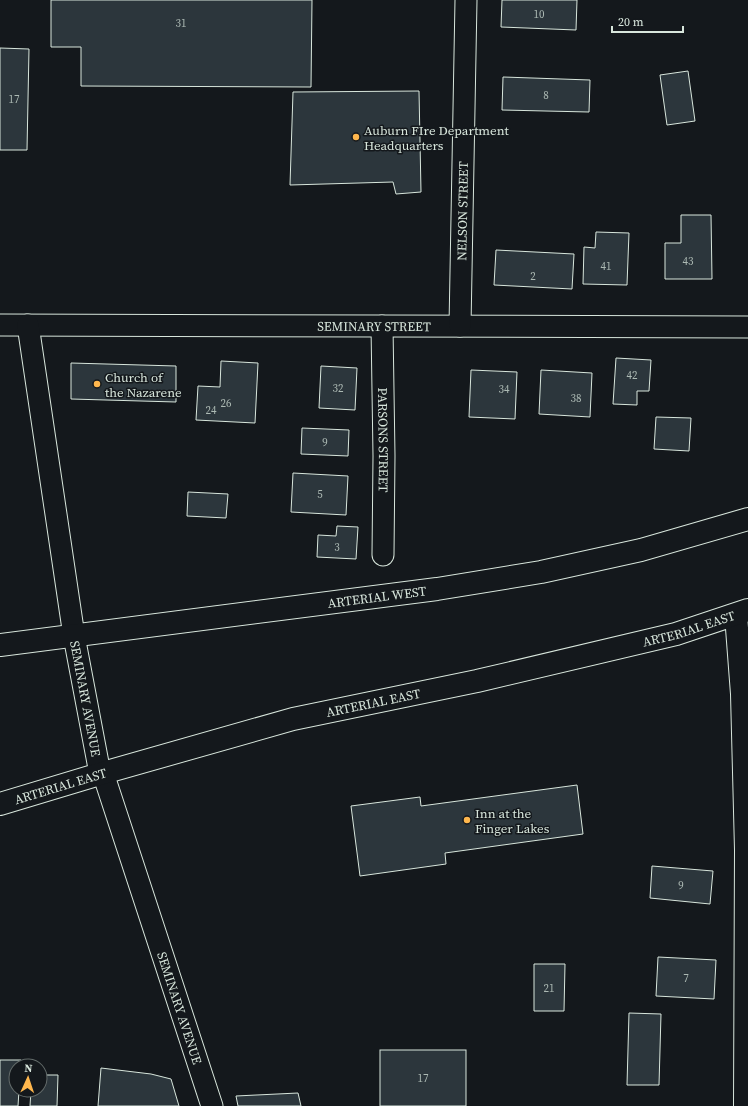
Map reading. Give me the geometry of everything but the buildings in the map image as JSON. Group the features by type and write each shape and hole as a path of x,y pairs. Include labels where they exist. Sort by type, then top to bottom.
{"highway":[{"name":"ARTERIAL WEST","path":"0,645 437,589 541,572 641,550 748,519"},
{"path":"745,1106 746,843 742,694 742,612 748,595"},
{"name":"ARTERIAL EAST","path":"0,804 293,718 477,681 676,634 742,612"}],"street":[{"name":"NELSON STREET","path":"460,326 466,0"},
{"name":"SEMINARY STREET","path":"0,325 748,327"},
{"name":"SEMINARY AVENUE","path":"28,325 74,636 98,763 103,773 212,1106"},
{"name":"PARSONS STREET","path":"382,326 384,456 383,555"}],"place":[{"name":"Auburn FIre Department Headquarters","path":"356,137"},
{"name":"Church of the Nazarene","path":"97,384"},
{"name":"Inn at the Finger Lakes","path":"467,820"}]}
